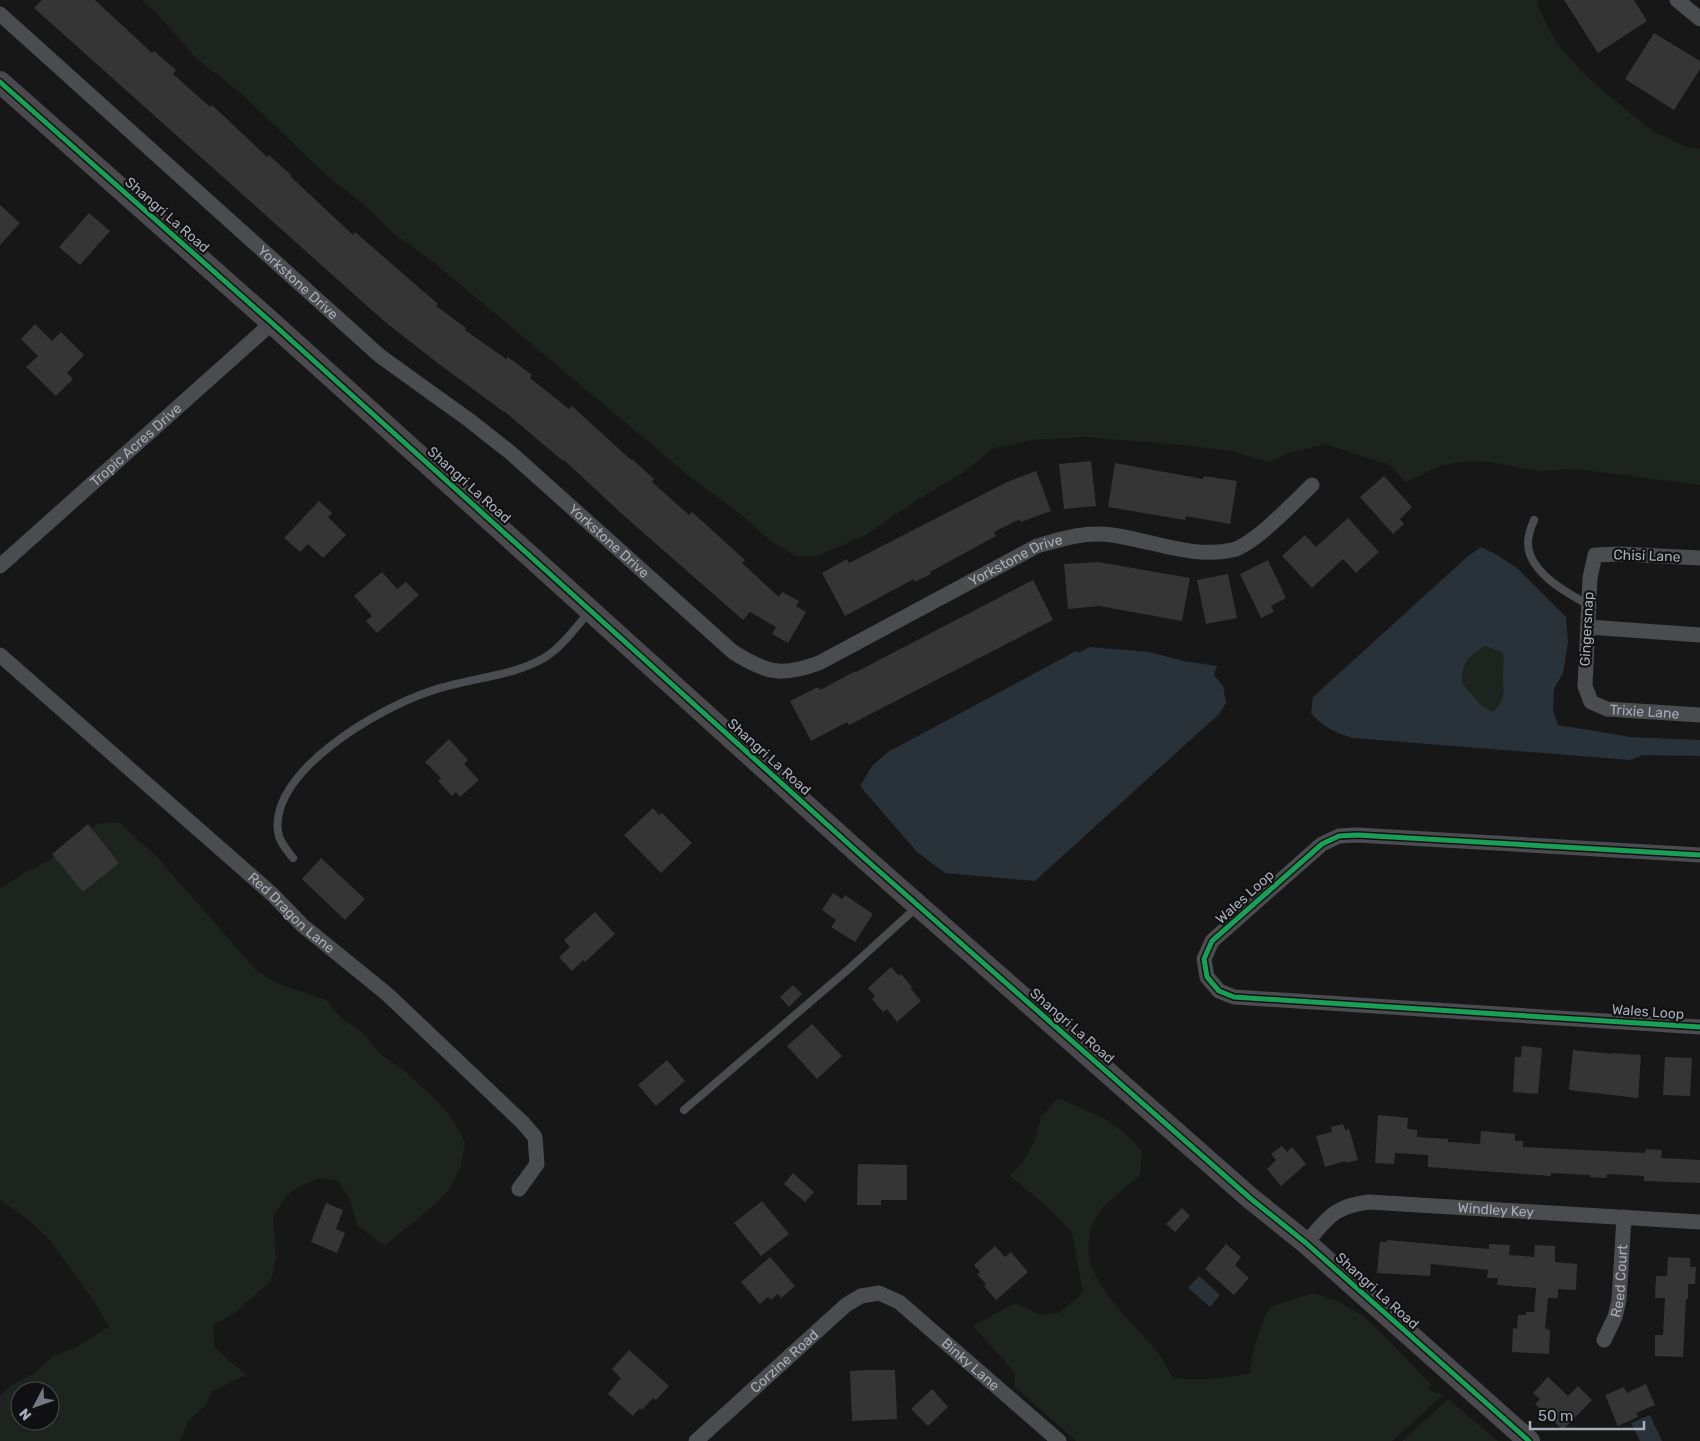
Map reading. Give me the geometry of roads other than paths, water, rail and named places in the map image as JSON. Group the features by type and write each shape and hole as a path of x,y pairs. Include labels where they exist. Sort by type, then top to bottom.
{"street":[{"path":"1677,0 1700,19"},
{"name":"Yorkstone Drive","path":"0,14 380,356 469,420 511,453 734,652 756,666 777,672 799,670 819,663 1037,546 1065,538 1110,534 1204,553 1233,550 1256,536 1312,485"},
{"name":"Shangri La Road","path":"0,82 272,323 918,906 1250,1198 1306,1243 1529,1441"},
{"name":"Tropic Acres Drive","path":"0,566 272,323"},
{"name":"Chisi Lane","path":"1595,555 1620,554 1700,558"},
{"name":"Gingersnap","path":"1591,702 1585,686 1590,578 1595,555"},
{"path":"1588,627 1700,635"},
{"name":"Red Dragon Lane","path":"0,655 273,895 302,925 387,994 523,1123 535,1137 537,1164 518,1189"},
{"name":"Trixie Lane","path":"1591,702 1607,708 1700,715"},
{"name":"Wales Loop","path":"1700,855 1357,834 1339,836 1322,844 1212,941 1204,959 1207,977 1219,991 1234,997 1700,1027"},
{"name":"Windley Key","path":"1306,1243 1336,1212 1351,1204 1369,1202 1700,1222"},
{"name":"Reed Court","path":"1604,1340 1615,1317 1619,1300 1624,1217"},
{"name":"Corzine Road","path":"696,1441 846,1305 861,1296 879,1293"},
{"name":"Binky Lane","path":"879,1293 899,1302 1059,1441"}],"lane":[{"path":"1534,520 1528,544 1535,563 1549,580 1589,605"},
{"path":"292,858 283,846 278,833 278,818 283,802 291,787 312,761 324,750 380,713 401,702 429,691 520,669 545,657 563,642 590,610"},
{"path":"684,1110 851,967 918,906"}]}
